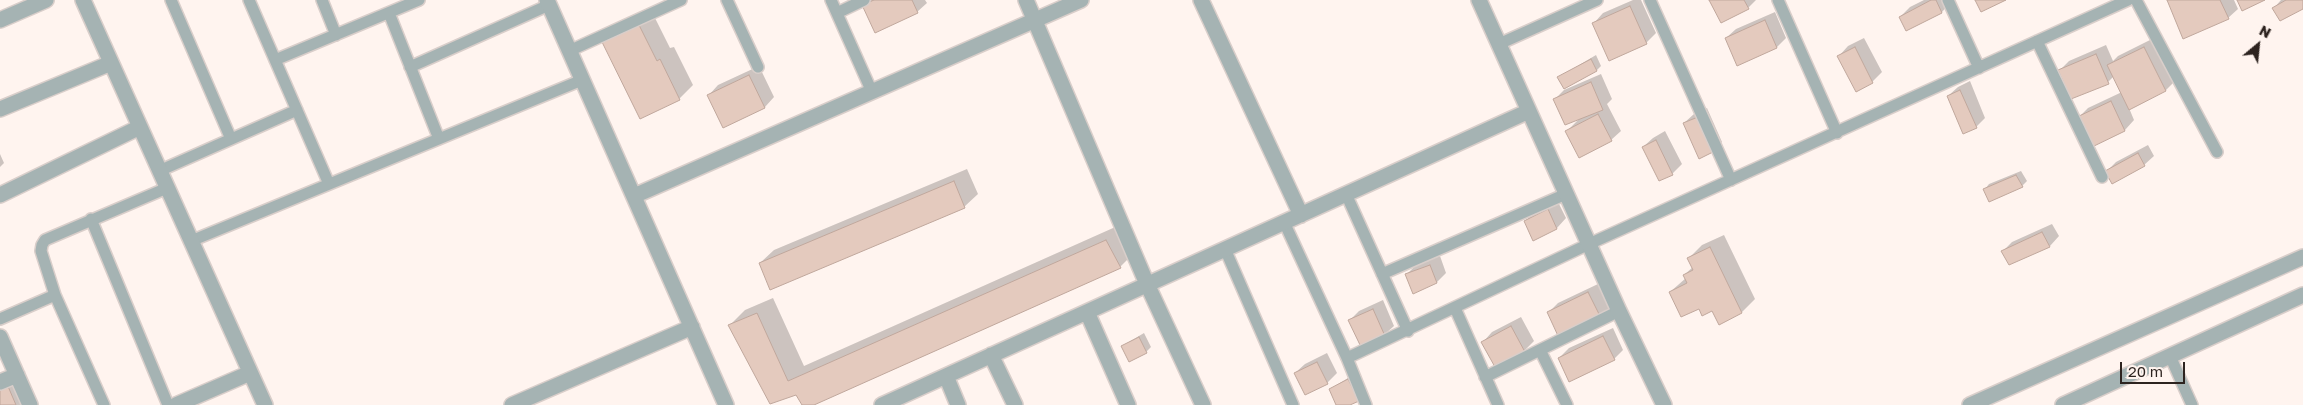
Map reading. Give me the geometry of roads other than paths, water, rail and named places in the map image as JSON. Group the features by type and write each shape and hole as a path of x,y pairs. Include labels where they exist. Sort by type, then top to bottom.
{"street":[{"path":"0,20 46,0"},
{"path":"83,0 265,405"},
{"path":"1026,0 1147,284 1203,405"},
{"path":"634,196 1081,0"},
{"path":"1201,0 1301,214"},
{"path":"1479,0 1619,311 1664,405"},
{"path":"548,2 726,405"},
{"path":"0,109 111,62"},
{"path":"882,405 899,401 991,355 1529,111"},
{"path":"0,195 140,127"},
{"path":"1970,405 2303,257"},
{"path":"2062,405 2303,295"},
{"path":"1087,312 1128,405"},
{"path":"512,405 541,399 692,327"},
{"path":"0,337 30,405"},
{"path":"991,355 1015,405"},
{"path":"176,405 250,373"},
{"path":"0,382 16,375"},
{"path":"946,376 958,405"}],"lane":[{"path":"171,0 230,139"},
{"path":"249,0 329,184"},
{"path":"322,0 336,35"},
{"path":"275,60 419,0"},
{"path":"569,51 681,0"},
{"path":"727,0 758,67"},
{"path":"831,0 872,92"},
{"path":"837,12 864,0"},
{"path":"1499,44 1597,0"},
{"path":"1650,0 1731,180"},
{"path":"1778,0 1837,133"},
{"path":"1948,0 1979,68"},
{"path":"1347,358 1408,331 1589,244 2128,0"},
{"path":"2136,0 2217,152"},
{"path":"410,68 548,2"},
{"path":"389,13 439,139"},
{"path":"2037,41 2102,177"},
{"path":"191,241 582,80"},
{"path":"160,171 297,110"},
{"path":"104,405 55,295 41,250 42,244 45,240 167,188"},
{"path":"1346,194 1408,331"},
{"path":"1382,274 1566,194"},
{"path":"91,220 168,405"},
{"path":"1284,222 1347,358 1366,405"},
{"path":"1225,249 1293,405"},
{"path":"0,319 55,295"},
{"path":"1455,308 1498,405"},
{"path":"1486,377 1619,311"},
{"path":"1540,350 1567,405"},
{"path":"2170,356 2192,405"}]}
